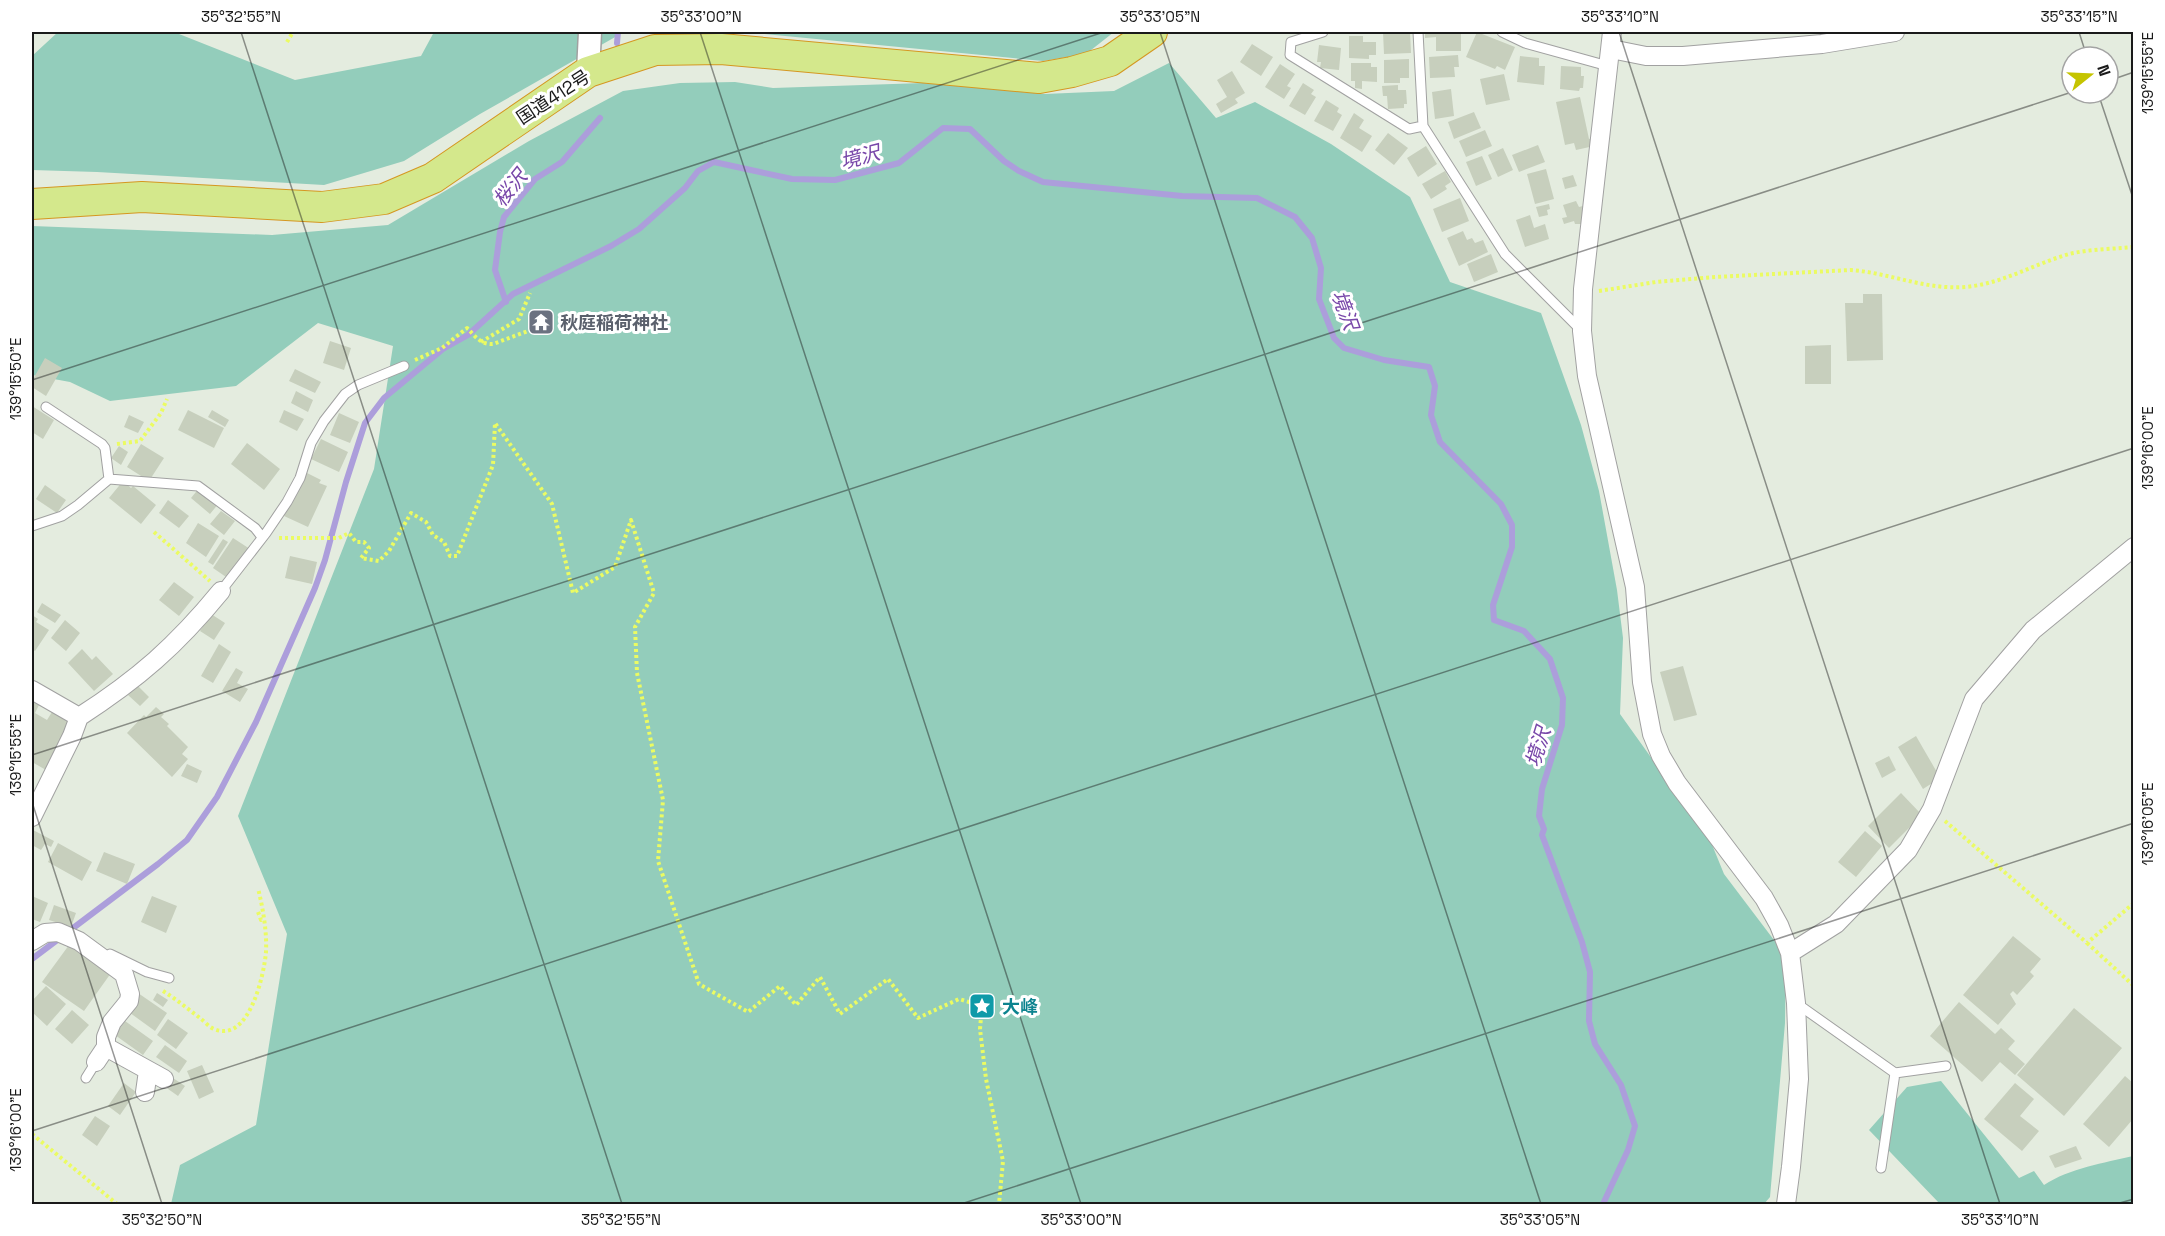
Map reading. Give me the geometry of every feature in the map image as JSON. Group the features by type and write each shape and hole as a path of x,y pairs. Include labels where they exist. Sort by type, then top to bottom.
{"highway":[{"name":"国道412号","path":"32,204 142,197 322,207 384,199 433,178 588,72 655,50 721,49 1039,78 1072,72 1110,61 1152,32"}],"street":[{"path":"588,72 590,32"},
{"path":"1786,1204 1799,1079 1796,1003 1790,953 1779,925 1764,898 1677,783 1661,756 1652,734 1642,682 1635,587 1587,376 1582,331 1583,289 1610,49 1646,56 1683,56 1822,44 1895,32"},
{"path":"1790,953 1836,924 1908,850 1932,809 1974,699 2033,630 2133,547"},
{"path":"32,817 79,717 141,674 166,652 221,591"},
{"path":"32,690 79,717"},
{"path":"32,941 45,933 58,932 79,941 124,974 130,994 129,1001 112,1022 101,1055 156,1075 145,1092"}],"lane":[{"path":"1323,32 1291,42 1290,55 1408,129 1423,126"},
{"path":"1418,32 1423,126 1505,254 1582,331"},
{"path":"1502,32 1526,43 1610,49"},
{"path":"221,591 287,502 300,478 311,442 324,420 345,394 358,385 404,366"},
{"path":"46,407 102,444 105,448 109,479"},
{"path":"32,526 62,516 109,479 198,486 247,522 262,537"},
{"path":"103,959 110,954 147,972 169,978"},
{"path":"1796,1003 1895,1073 1946,1066"},
{"path":"86,1078 101,1055"},
{"path":"1881,1168 1895,1073"}],"path":[{"path":"287,42 293,32"},
{"path":"1583,289 1604,291 1656,282 1851,270 1873,272 1907,282 1964,287 1993,283 2070,254 2133,247"},
{"path":"481,342 519,319 530,293"},
{"path":"404,366 442,348 467,328 481,342 493,344 536,328"},
{"path":"105,448 112,444 140,441 161,413 167,399"},
{"path":"273,538 339,538 349,533 356,542 364,542 369,548 361,558 379,561 389,551 411,513 426,522 433,535 444,542 450,556 457,555 493,465 495,423 552,504 573,593 615,567 631,520 654,593 635,627 637,673 663,800 658,861 699,984 748,1012 780,986 796,1005 820,977 840,1014 888,979 918,1018 958,999 982,1005 981,1029 986,1079 1003,1161 999,1204"},
{"path":"154,532 221,591"},
{"path":"1932,809 2133,986"},
{"path":"126,979 150,983 173,997 214,1029 226,1031 239,1026 248,1015 257,992 266,953 264,919 258,888"},
{"path":"2086,943 2133,903"},
{"path":"258,912 261,920 264,919"},
{"path":"32,1134 117,1204"}],"shaded area":[{"path":"58,32 174,32 295,80 421,56 434,32 624,32 480,114 404,161 324,185 32,170 32,56"},
{"path":"743,32 1114,32 1086,54 1043,61"},
{"path":"1169,63 1216,118 1255,102 1331,144 1410,197 1450,282 1541,313 1581,425 1599,491 1617,590 1623,638 1620,714 1660,770 1704,825 1724,874 1786,956 1785,1023 1770,1197 1764,1204 171,1204 180,1165 256,1125 287,934 238,816 374,469 393,346 318,323 236,386 110,401 70,382 32,375 32,226 272,235 388,225 529,141 623,91 680,83 735,82 773,88 923,83 1045,94 1114,91"},
{"path":"1941,1081 2019,1178 2034,1171 2044,1185 2076,1170 2133,1156 2133,1204 1940,1204 1869,1130 1907,1087"}],"building":[{"path":"1383,32 1410,32 1411,53 1384,54"},
{"path":"1425,32 1461,32 1461,51 1436,51 1436,37 1425,38"},
{"path":"1477,32 1515,47 1505,70 1497,66 1495,69 1466,57"},
{"path":"1349,36 1363,36 1363,42 1376,42 1376,55 1369,55 1369,59 1349,58"},
{"path":"1252,44 1273,57 1261,76 1240,62"},
{"path":"1319,45 1341,48 1339,70 1320,68 1321,62 1317,62"},
{"path":"1458,55 1459,67 1454,67 1455,77 1430,78 1429,57"},
{"path":"1520,56 1539,58 1539,66 1545,66 1544,85 1517,82"},
{"path":"1409,59 1409,78 1400,78 1400,83 1384,83 1384,60"},
{"path":"1351,63 1371,63 1371,67 1377,67 1377,82 1362,81 1362,89 1355,88 1355,81 1351,81"},
{"path":"1280,64 1295,74 1287,86 1291,88 1284,99 1265,87"},
{"path":"1561,66 1581,67 1581,76 1584,76 1583,88 1579,91 1560,89"},
{"path":"1232,71 1245,93 1235,99 1238,103 1221,113 1216,104 1227,97 1217,80"},
{"path":"1504,74 1510,100 1486,105 1480,79"},
{"path":"1303,83 1314,90 1311,94 1316,97 1305,115 1289,106"},
{"path":"1398,85 1398,90 1406,90 1407,104 1404,104 1404,108 1388,109 1387,96 1383,96 1382,86"},
{"path":"1451,89 1454,116 1435,119 1432,92"},
{"path":"1580,97 1589,139 1593,138 1594,146 1576,150 1574,143 1565,145 1556,102"},
{"path":"1326,100 1339,108 1337,112 1342,115 1333,131 1314,121"},
{"path":"1474,112 1481,128 1454,139 1448,122"},
{"path":"1354,113 1364,120 1359,128 1372,136 1362,152 1340,138"},
{"path":"1485,130 1492,146 1466,157 1459,141"},
{"path":"1388,133 1408,148 1394,165 1375,150"},
{"path":"1538,145 1545,162 1519,172 1512,155"},
{"path":"1426,146 1437,164 1418,177 1407,158"},
{"path":"1503,148 1513,170 1498,177 1488,155"},
{"path":"1482,156 1492,179 1476,186 1466,162"},
{"path":"1546,169 1554,199 1535,204 1527,174"},
{"path":"1445,171 1451,182 1445,186 1447,189 1431,199 1422,184"},
{"path":"1573,175 1577,186 1565,189 1562,178"},
{"path":"1460,198 1469,221 1442,232 1433,209"},
{"path":"1576,201 1579,207 1583,206 1581,224 1575,224 1574,221 1564,224 1562,218 1567,217 1563,205"},
{"path":"1549,204 1548,215 1539,217 1536,207"},
{"path":"1530,215 1534,228 1545,224 1549,239 1525,247 1516,220"},
{"path":"1463,231 1467,240 1472,238 1475,243 1483,240 1488,252 1459,266 1447,238"},
{"path":"1491,254 1498,272 1474,282 1467,264"},
{"path":"1863,294 1882,294 1883,360 1847,361 1845,303 1863,303"},
{"path":"330,341 351,348 344,370 323,363"},
{"path":"1831,345 1831,384 1805,384 1805,346"},
{"path":"45,358 62,368 46,396 32,387 32,381"},
{"path":"295,369 321,382 315,393 289,381"},
{"path":"296,391 313,400 308,412 291,403"},
{"path":"32,406 54,420 43,439 32,432"},
{"path":"188,410 224,428 214,448 178,430"},
{"path":"212,410 229,420 225,427 208,417"},
{"path":"284,410 304,419 297,431 279,422"},
{"path":"339,413 359,422 350,443 330,435"},
{"path":"129,415 144,422 138,433 124,427"},
{"path":"321,439 348,452 339,472 311,459"},
{"path":"247,443 280,469 264,490 231,464"},
{"path":"141,444 164,458 149,481 127,467"},
{"path":"119,446 128,452 121,465 111,458"},
{"path":"305,472 321,480 319,483 327,486 308,527 284,516"},
{"path":"123,481 131,488 133,486 156,505 141,524 109,498"},
{"path":"45,485 66,500 57,513 36,499"},
{"path":"200,487 219,503 210,514 191,498"},
{"path":"168,500 189,516 179,528 159,513"},
{"path":"221,511 235,521 224,535 210,524"},
{"path":"198,523 219,536 206,557 186,543"},
{"path":"233,538 250,549 229,579 213,568"},
{"path":"223,539 228,542 213,565 208,562"},
{"path":"290,556 317,562 312,584 285,578"},
{"path":"174,582 194,597 179,616 159,600"},
{"path":"42,603 61,615 55,623 37,612"},
{"path":"211,614 225,623 214,640 200,631"},
{"path":"32,615 38,619 36,622 49,630 35,651 32,649"},
{"path":"65,620 80,633 66,651 51,638"},
{"path":"219,644 231,652 213,683 201,676"},
{"path":"82,649 92,660 96,656 113,674 94,691 68,663"},
{"path":"1683,666 1697,715 1674,721 1660,672"},
{"path":"236,668 243,672 237,683 248,689 240,702 222,691"},
{"path":"138,686 149,697 140,706 128,695"},
{"path":"32,701 39,705 35,713 47,720 52,712 71,723 46,770 32,762"},
{"path":"156,707 164,714 161,717 169,724 167,726 188,747 182,754 188,759 172,777 127,733 144,715 146,717"},
{"path":"1916,736 1938,774 1937,780 1923,789 1898,747"},
{"path":"1889,756 1896,770 1882,778 1875,763"},
{"path":"187,764 202,771 197,783 181,776"},
{"path":"1901,793 1922,815 1889,848 1868,826"},
{"path":"33,830 54,841 51,847 45,844 41,850 32,845"},
{"path":"1865,831 1882,846 1856,877 1838,862"},
{"path":"58,843 92,862 82,881 48,862"},
{"path":"104,852 135,864 127,884 96,871"},
{"path":"32,896 48,903 40,922 32,919"},
{"path":"152,896 177,906 166,933 141,922"},
{"path":"54,905 76,913 71,927 49,920"},
{"path":"2013,936 2041,959 2030,972 2034,976 2017,995 2013,991 2010,994 2016,1004 1998,1025 1963,995"},
{"path":"69,945 111,973 84,1011 42,982"},
{"path":"46,986 66,1004 47,1026 32,1012 32,1001"},
{"path":"138,993 167,1013 155,1031 126,1010"},
{"path":"157,993 168,1000 163,1007 153,1000"},
{"path":"1959,1002 1995,1034 2001,1028 2015,1041 2008,1049 2025,1064 2015,1075 2000,1062 1982,1082 1930,1036"},
{"path":"2074,1008 2122,1048 2064,1116 2017,1075"},
{"path":"72,1010 89,1025 72,1044 55,1029"},
{"path":"168,1019 188,1033 176,1049 157,1035"},
{"path":"125,1021 153,1041 143,1055 115,1035"},
{"path":"165,1045 187,1061 179,1073 156,1057"},
{"path":"202,1065 214,1092 199,1099 187,1071"},
{"path":"167,1074 185,1086 178,1096 161,1084"},
{"path":"2125,1076 2133,1083 2133,1119 2109,1147 2083,1124"},
{"path":"124,1083 136,1092 120,1115 108,1106"},
{"path":"2015,1083 2034,1099 2020,1116 2039,1131 2022,1151 1984,1119"},
{"path":"95,1116 110,1126 97,1146 82,1135"},
{"path":"2076,1146 2082,1159 2055,1168 2049,1156"}],"waterway":[{"name":"桜沢","path":"617,43 618,32"},
{"name":"桜沢","path":"506,302 495,270 504,217 535,179 562,162 600,118"},
{"name":"境沢","path":"32,959 187,840 217,797 256,722 315,588 365,423 384,398 443,349 468,335 513,294 611,246 639,229 685,188 698,171 714,162 792,179 835,180 899,163 943,128 970,129 1004,161 1043,182 1182,196 1257,198 1295,217 1312,238 1321,268 1319,299 1334,338 1344,348 1384,360 1429,367 1435,386 1431,415 1440,442 1501,504 1512,525 1512,547 1493,605 1494,620 1524,631 1550,659 1563,698 1562,725 1542,789 1539,816 1544,829 1542,835 1582,942 1590,972 1589,1021 1595,1044 1621,1085 1635,1126 1628,1150 1603,1204"}],"place":[{"name":"秋庭稲荷神社","path":"541,322"},
{"name":"大峰","path":"982,1006"}]}
